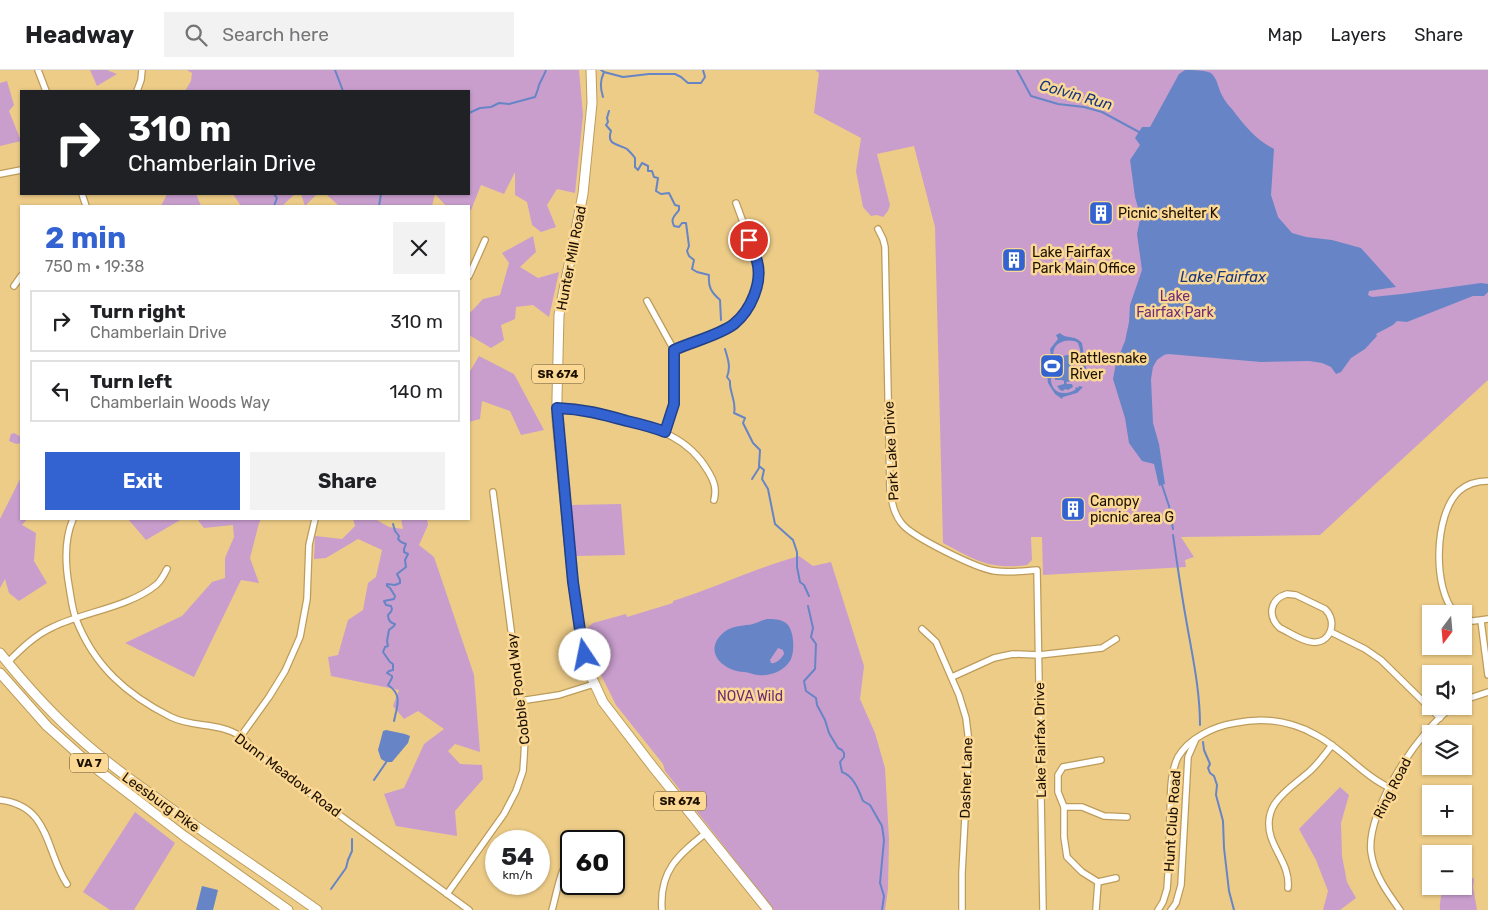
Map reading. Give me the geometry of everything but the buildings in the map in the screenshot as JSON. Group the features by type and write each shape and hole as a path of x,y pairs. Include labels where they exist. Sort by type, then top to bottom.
{"main road":[{"name":"Hunter Mill Road","path":"587,70 587,93 591,115"},
{"name":"Hunter Mill Road","path":"592,70 590,136 580,213 560,309 557,408 573,582 581,637 594,684 614,717 768,910"},
{"name":"Leesburg Pike","path":"0,653 23,681 62,722 121,772 198,829 317,910"},
{"name":"Leesburg Pike","path":"0,673 48,726 85,760 184,836 288,910"}],"street":[{"path":"38,70 46,90"},
{"path":"137,90 142,70"},
{"path":"0,174 20,170"},
{"path":"674,350 734,324 748,309 759,282 758,263 736,203"},
{"name":"Park Lake Drive","path":"878,229 885,246 890,490 894,510 903,525 915,535 980,568 1005,572 1037,570"},
{"path":"470,274 485,240"},
{"path":"14,286 20,277"},
{"path":"647,301 674,350 674,404 665,432"},
{"path":"557,408 581,409 651,427 665,432 684,443 706,467 716,489 714,500"},
{"path":"1449,605 1442,581 1439,554 1442,524 1448,507 1458,492 1473,483 1488,481"},
{"name":"Cobble Pond Way","path":"447,894 504,814 516,791 523,771 525,737 493,492"},
{"name":"Dunn Meadow Road","path":"73,520 68,537 66,562 75,618 93,654 127,691 173,718 184,722 224,728 241,736 258,754 470,910"},
{"path":"241,736 269,697 285,670 300,637 307,599 309,545 315,520"},
{"path":"8,662 32,639 53,627 142,594 161,581 167,569"},
{"name":"Lake Fairfax Drive","path":"1037,570 1043,910"},
{"path":"1291,594 1325,610 1332,621 1330,632 1320,642 1308,641 1280,628 1272,616 1275,601 1282,596 1291,594"},
{"path":"1472,621 1488,619"},
{"path":"1481,621 1488,675"},
{"name":"Dasher Lane","path":"922,629 936,642 952,677 966,718 969,743 962,873 962,910"},
{"path":"1330,632 1377,657 1440,718"},
{"path":"952,677 994,658 1013,654 1039,655 1102,648 1116,639"},
{"path":"520,701 559,695 594,684"},
{"path":"1472,697 1488,692"},
{"name":"Ring Road","path":"1400,910 1380,879 1373,861 1371,851 1372,830 1402,764 1444,715"},
{"name":"Hunt Club Road","path":"1158,910 1165,897 1168,869 1172,776 1184,748 1210,731 1231,723 1252,720 1282,722 1305,729 1332,745 1379,783 1390,788"},
{"name":"Hunt Club Road","path":"1171,910 1179,895 1182,870 1188,757 1197,739"},
{"path":"1288,888 1286,869 1270,832 1272,809 1280,796 1310,770 1332,745"},
{"path":"1101,760 1063,767 1058,775 1058,792 1064,807 1064,837 1067,857 1082,872 1098,882 1116,878"},
{"path":"0,800 21,805 36,818 48,838 60,874 67,884"},
{"path":"1064,807 1082,807 1104,816 1126,817"},
{"path":"662,910 662,891 672,865 685,850 706,833"},
{"path":"1168,869 1182,870"},
{"path":"1096,910 1098,882"},
{"path":"552,910 560,883"}],"green space":[{"path":"90,70 107,70 117,74 97,86"},
{"path":"187,70 579,70 583,115 575,193 557,189 547,205 556,227 541,232 532,225 527,202 515,195 515,172 504,194 481,185 471,210 470,205 445,205 436,195 470,195 470,90 186,90 191,81 192,73"},
{"name":"Lake Fairfax Park","path":"815,70 1488,70 1488,380 1320,535 1181,537 1194,557 1185,560 1186,567 1043,575 1042,537 1031,537 1032,560 1027,565 992,565 974,559 943,543 935,227 914,146 877,154 890,205 883,217 871,216 863,207 856,171 861,138 814,113 819,73"},
{"path":"7,81 14,105 9,111 20,141 0,146 0,83"},
{"path":"166,195 196,195 201,205 162,205"},
{"path":"234,195 294,195 283,205 240,205"},
{"path":"301,195 316,195 306,205"},
{"path":"327,195 435,195 432,205 338,205"},
{"path":"533,236 536,252 520,267 538,278 559,272 549,317 533,305 516,307 515,319 501,325 504,340 491,348 470,336 470,313 483,299 500,295 509,263 502,253"},
{"path":"479,356 514,374 544,430 521,435 510,411 482,401 480,419 470,422 470,371"},
{"path":"14,433 20,436 20,443 16,444 9,441 11,434"},
{"path":"20,479 20,520 26,520 22,525 36,533 34,561 47,583 19,601 9,593 5,579 0,588 0,519"},
{"path":"621,504 625,555 576,556 570,505"},
{"path":"129,520 180,520 146,540"},
{"path":"198,520 260,520 250,558 259,583 241,580 194,677 125,643 182,616 212,582 225,578 225,558 234,537 233,525 204,528"},
{"path":"353,520 377,520 389,527 403,529 401,520 427,520 428,525 419,545 434,557 474,675 480,752 455,744 448,751 460,764 482,765 483,779 455,811 457,836 396,826 384,794 404,788 424,744 444,729 418,711 404,719 393,706 399,690 331,676 328,657 338,655 348,620 363,610 368,583 376,577 382,550 358,539 326,558 314,559 315,536 342,539 355,526"},
{"name":"NOVA Wild","path":"799,556 813,566 831,562 864,666 860,699 875,733 885,768 889,839 888,889 885,910 774,910 616,705 598,669 587,628 593,623 626,614 627,617 673,603 673,601"},
{"path":"1340,787 1349,795 1341,823 1342,856 1347,882 1356,898 1340,910 1323,910 1328,891 1316,860 1299,829"},
{"path":"135,812 175,843 134,910 110,910 83,892"},
{"path":"1472,878 1474,879 1473,887 1477,910 1440,910 1442,895 1472,895"}],"water":[{"name":"Lake Fairfax","path":"1185,70 1211,73 1221,94 1241,121 1256,137 1274,149 1271,195 1278,217 1292,233 1306,237 1332,240 1361,248 1396,287 1369,291 1368,295 1372,297 1402,294 1481,283 1488,284 1488,292 1484,296 1473,296 1407,322 1397,321 1376,334 1377,336 1365,349 1351,358 1341,372 1336,374 1331,367 1309,361 1261,362 1164,355 1157,360 1153,367 1151,379 1153,423 1159,444 1165,484 1159,486 1154,464 1142,461 1129,443 1125,418 1113,379 1116,363 1125,341 1130,305 1142,270 1137,234 1140,219 1130,160 1140,145 1135,138 1142,127 1150,127 1179,74"},
{"name":"Rattlesnake River","path":"1060,333 1082,343 1087,373 1082,372 1078,343 1068,341 1055,347 1053,353 1055,364 1051,377 1053,387 1059,392 1067,393 1075,390 1076,387 1083,387 1077,393 1062,399 1055,394 1048,383 1047,375 1052,362 1050,349 1058,339 1056,335"},
{"path":"1066,355 1073,356 1072,365 1074,365 1077,373 1073,372 1074,378 1071,378 1072,381 1066,382 1067,384 1072,384 1073,387 1063,391 1057,386 1064,384 1064,381 1055,380 1055,376 1064,374 1062,371 1064,366 1059,361"},
{"path":"767,619 782,621 791,630 793,650 791,659 781,670 768,675 756,675 727,667 716,657 715,643 727,630 737,626 755,624","holes":["778,648 783,650 784,654 780,659 775,663 771,663 770,660"]},
{"path":"386,730 410,736 408,743 392,762 386,762 381,759 378,750 383,731"},
{"path":"202,886 218,890 213,910 196,910"}],"waterway":[{"name":"Colvin Run","path":"335,70 343,90"},
{"name":"Colvin Run","path":"470,113 499,103 509,104 535,97 546,70"},
{"name":"Colvin Run","path":"601,70 623,77 675,74 688,83 701,83 705,77 703,70"},
{"name":"Colvin Run","path":"1017,70 1031,96 1058,104 1084,107 1102,112 1139,132"},
{"path":"603,97 601,84 604,72"},
{"path":"609,111 606,125 611,131 611,142 627,149 635,158 635,167 638,170 642,163 648,166 648,171 652,171 654,177 658,178 656,191 661,194 669,193 675,205 679,206 679,210 673,219 674,226 679,227 682,223 686,223 689,246 687,251 694,260 692,269 709,275 711,289 720,300 721,320"},
{"path":"274,205 277,198 275,195"},
{"path":"379,205 381,195"},
{"path":"725,349 729,366 727,377 730,381 734,413 745,418 743,423 753,443 760,450 759,466 764,470 762,479 768,489 775,524 793,540 797,552 800,582 804,585 809,596"},
{"path":"752,479 759,466"},
{"path":"1162,485 1169,506 1173,529"},
{"path":"393,524 399,536 398,539 406,544 404,552 408,554 405,560 406,567 397,574 400,583 395,585 387,584 395,596 394,599 384,601 386,605 391,606 392,610 388,618 395,624 389,630 388,646 385,647 383,652 393,664 393,670 387,673 392,676 388,685 396,693 398,701 394,721"},
{"path":"1173,535 1197,685 1200,725"},
{"path":"808,606 813,628 811,637 816,644 815,669 804,681 806,691 816,698 829,733 838,748 844,753 844,757 840,762 842,772 853,780 863,801 870,805 882,826 884,840 880,883 884,896 882,910"},
{"path":"1203,742 1210,764 1208,768 1214,776 1217,785 1216,795 1223,821 1229,891 1234,910"},
{"path":"374,780 387,761"},
{"path":"331,889 346,868 352,851 352,839"}],"place":[{"name":"Picnic shelter K","path":"1101,213"},
{"name":"Lake Fairfax Park Main Office","path":"1014,260"},
{"name":"Rattlesnake River","path":"1052,366"},
{"name":"Canopy picnic area G","path":"1073,509"}],"route":[{"path":"585,655 573,582 557,408 581,409 665,432 674,404 674,350 734,324 748,309 759,282 758,263 749,240"}]}
